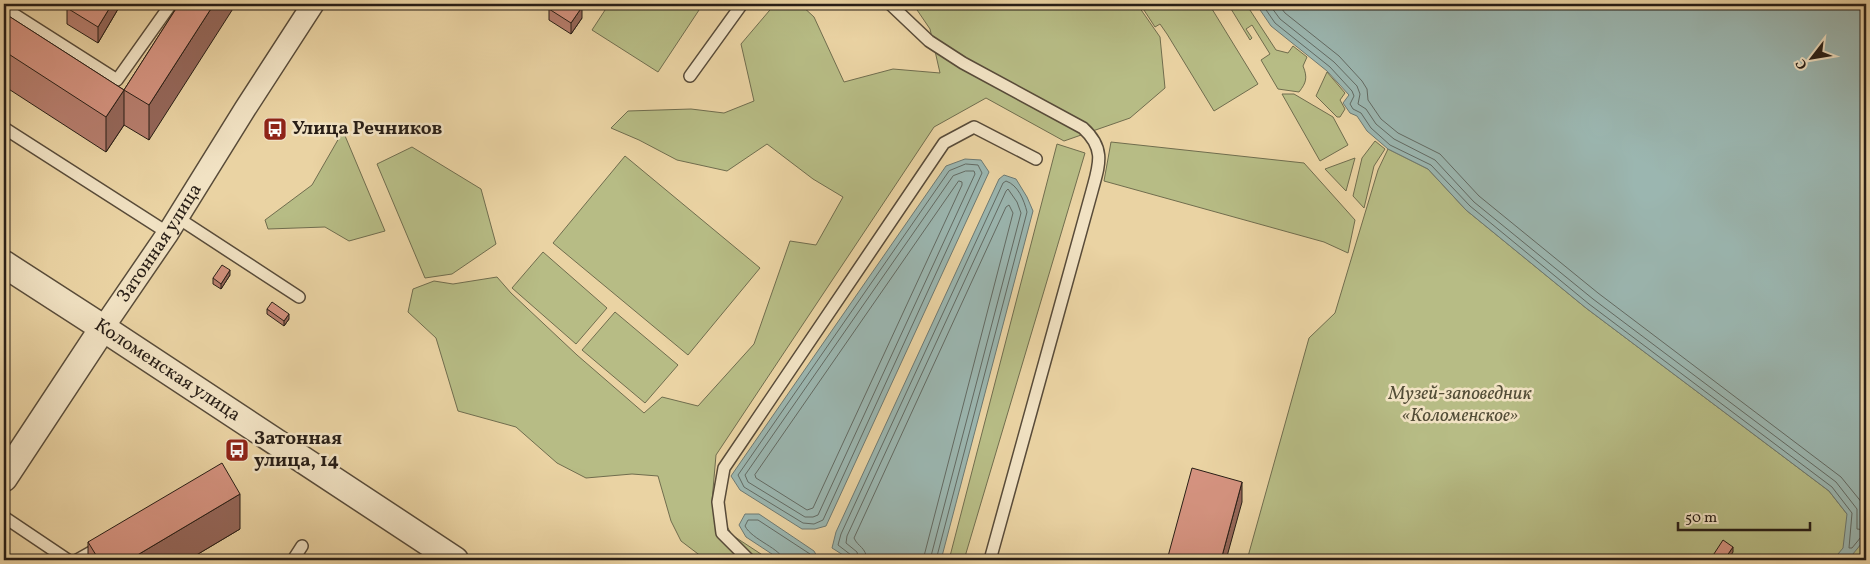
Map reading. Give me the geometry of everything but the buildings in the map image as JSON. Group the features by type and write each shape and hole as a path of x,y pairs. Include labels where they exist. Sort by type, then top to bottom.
{"street":[{"name":"Затонная улица","path":"4,478 173,226 313,4"},
{"name":"Коломенская улица","path":"6,268 103,328 455,560"}],"lane":[{"path":"4,8 117,80 171,4"},
{"path":"690,76 742,4"},
{"path":"890,4 928,41 963,63 1083,128 1092,136 1098,146 1100,157 990,560"},
{"path":"749,560 722,533 718,502 724,468 944,144 974,127 1036,160"},
{"path":"4,128 299,297"},
{"path":"4,517 68,560"},
{"path":"78,560 112,540"},
{"path":"293,560 302,546"}],"green space":[{"path":"609,4 703,4 658,72 592,30"},
{"path":"775,4 800,4 814,17 844,82 893,69 940,73 930,29 913,4 1137,4 1160,37 1165,88 1130,118 1064,141 986,98 934,127 716,455 712,501 732,535 770,560 706,560 681,541 671,521 658,476 632,474 586,478 557,463 516,427 458,411 436,338 408,312 413,289 434,281 453,284 497,277 511,293 577,355 644,413 662,397 698,406 754,344 790,241 816,245 843,197 813,179 767,144 727,171 677,160 611,128 628,111 691,109 724,113 754,101 741,44"},
{"path":"1140,4 1218,4 1212,9 1258,84 1214,111 1167,34 1160,24 1155,27"},
{"path":"1228,4 1246,4 1276,50 1288,53 1293,46 1307,57 1303,66 1306,80 1299,92 1278,89 1261,60 1270,54 1252,25 1246,29 1252,38 1250,40"},
{"path":"1327,72 1345,93 1340,100 1345,109 1340,117 1337,117 1316,96"},
{"path":"1282,94 1294,94 1333,117 1348,145 1320,161"},
{"path":"343,131 385,231 349,241 325,227 268,229 265,220 312,185"},
{"path":"1375,141 1385,149 1374,166 1364,208 1353,196 1362,158"},
{"path":"1111,142 1304,163 1355,220 1348,253 1324,242 1104,181"},
{"path":"1057,144 1085,153 964,560 949,560"},
{"path":"412,147 481,189 496,244 452,274 425,278 377,164"},
{"name":"Музей-заповедник «Коломенское»","path":"1388,149 1428,169 1466,210 1586,308 1829,491 1847,514 1866,518 1866,560 1247,560 1309,338 1335,313 1378,170"},
{"path":"625,156 760,268 688,355 553,243"},
{"path":"1355,158 1346,191 1325,169"},
{"path":"543,252 607,308 576,344 512,288"},
{"path":"615,312 678,365 645,403 582,350"}],"water":[{"path":"1256,4 1866,4 1866,538 1848,560 1833,560 1843,548 1847,514 1829,491 1586,308 1466,210 1428,169 1388,149 1367,131 1357,116 1350,113 1343,103 1349,95 1327,71 1271,26"},
{"path":"965,159 981,160 989,172 826,526 815,529 802,529 740,490 731,476 946,166"},
{"path":"1004,175 1016,179 1033,211 941,560 851,560 832,548 836,532 999,179"},
{"path":"745,514 759,514 814,551 819,560 781,560 746,537 739,525"}],"place":[{"name":"Улица Речников","path":"275,129"},
{"name":"Затонная улица, 14","path":"237,450"}]}
